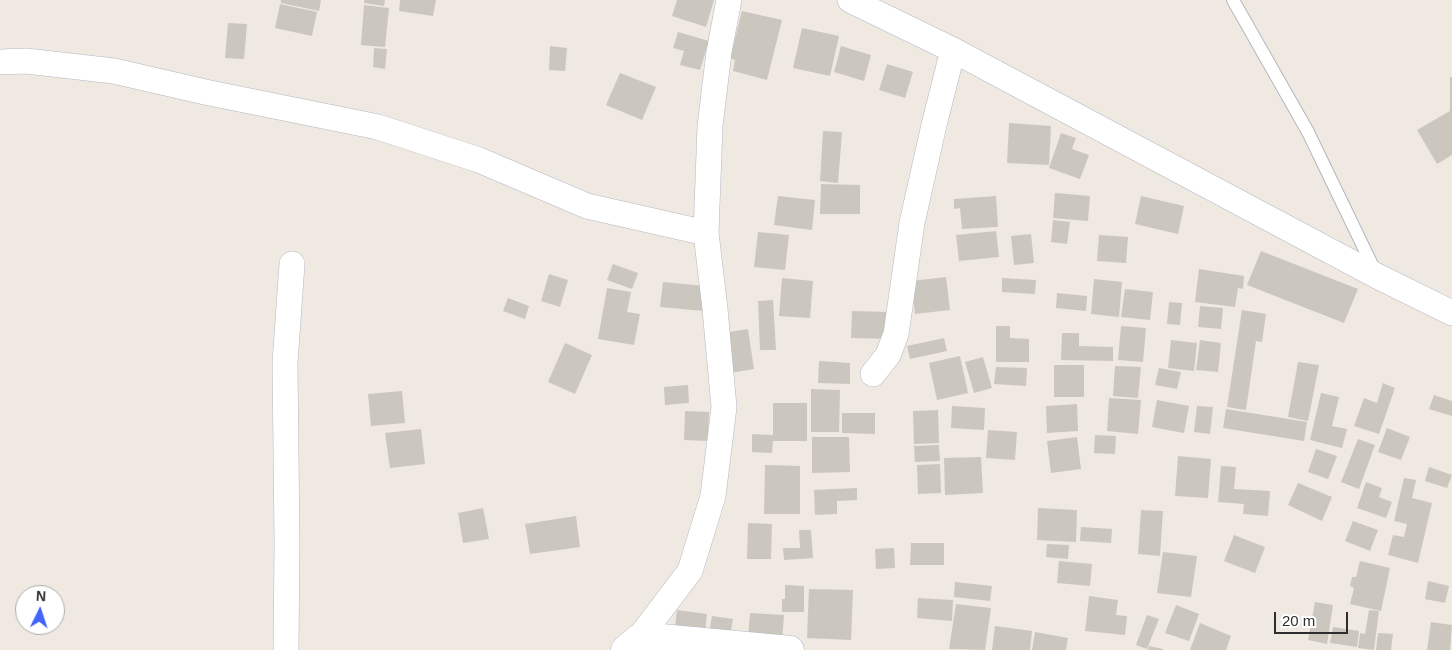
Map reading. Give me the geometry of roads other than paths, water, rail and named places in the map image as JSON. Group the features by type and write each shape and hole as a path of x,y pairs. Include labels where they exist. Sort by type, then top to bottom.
{"street":[{"path":"632,644 690,571 712,496 724,407 706,233 710,126 719,52 729,0"},
{"path":"850,0 953,50 1377,276 1452,313"},
{"path":"873,374 888,355 896,334 912,224 934,124 953,50"},
{"path":"0,62 26,61 114,71 378,128 479,160 587,206 706,233"},
{"path":"286,650 286,363 292,264"},
{"path":"632,644 662,638 790,650"}],"lane":[{"path":"1233,0 1308,132 1377,276"}]}
